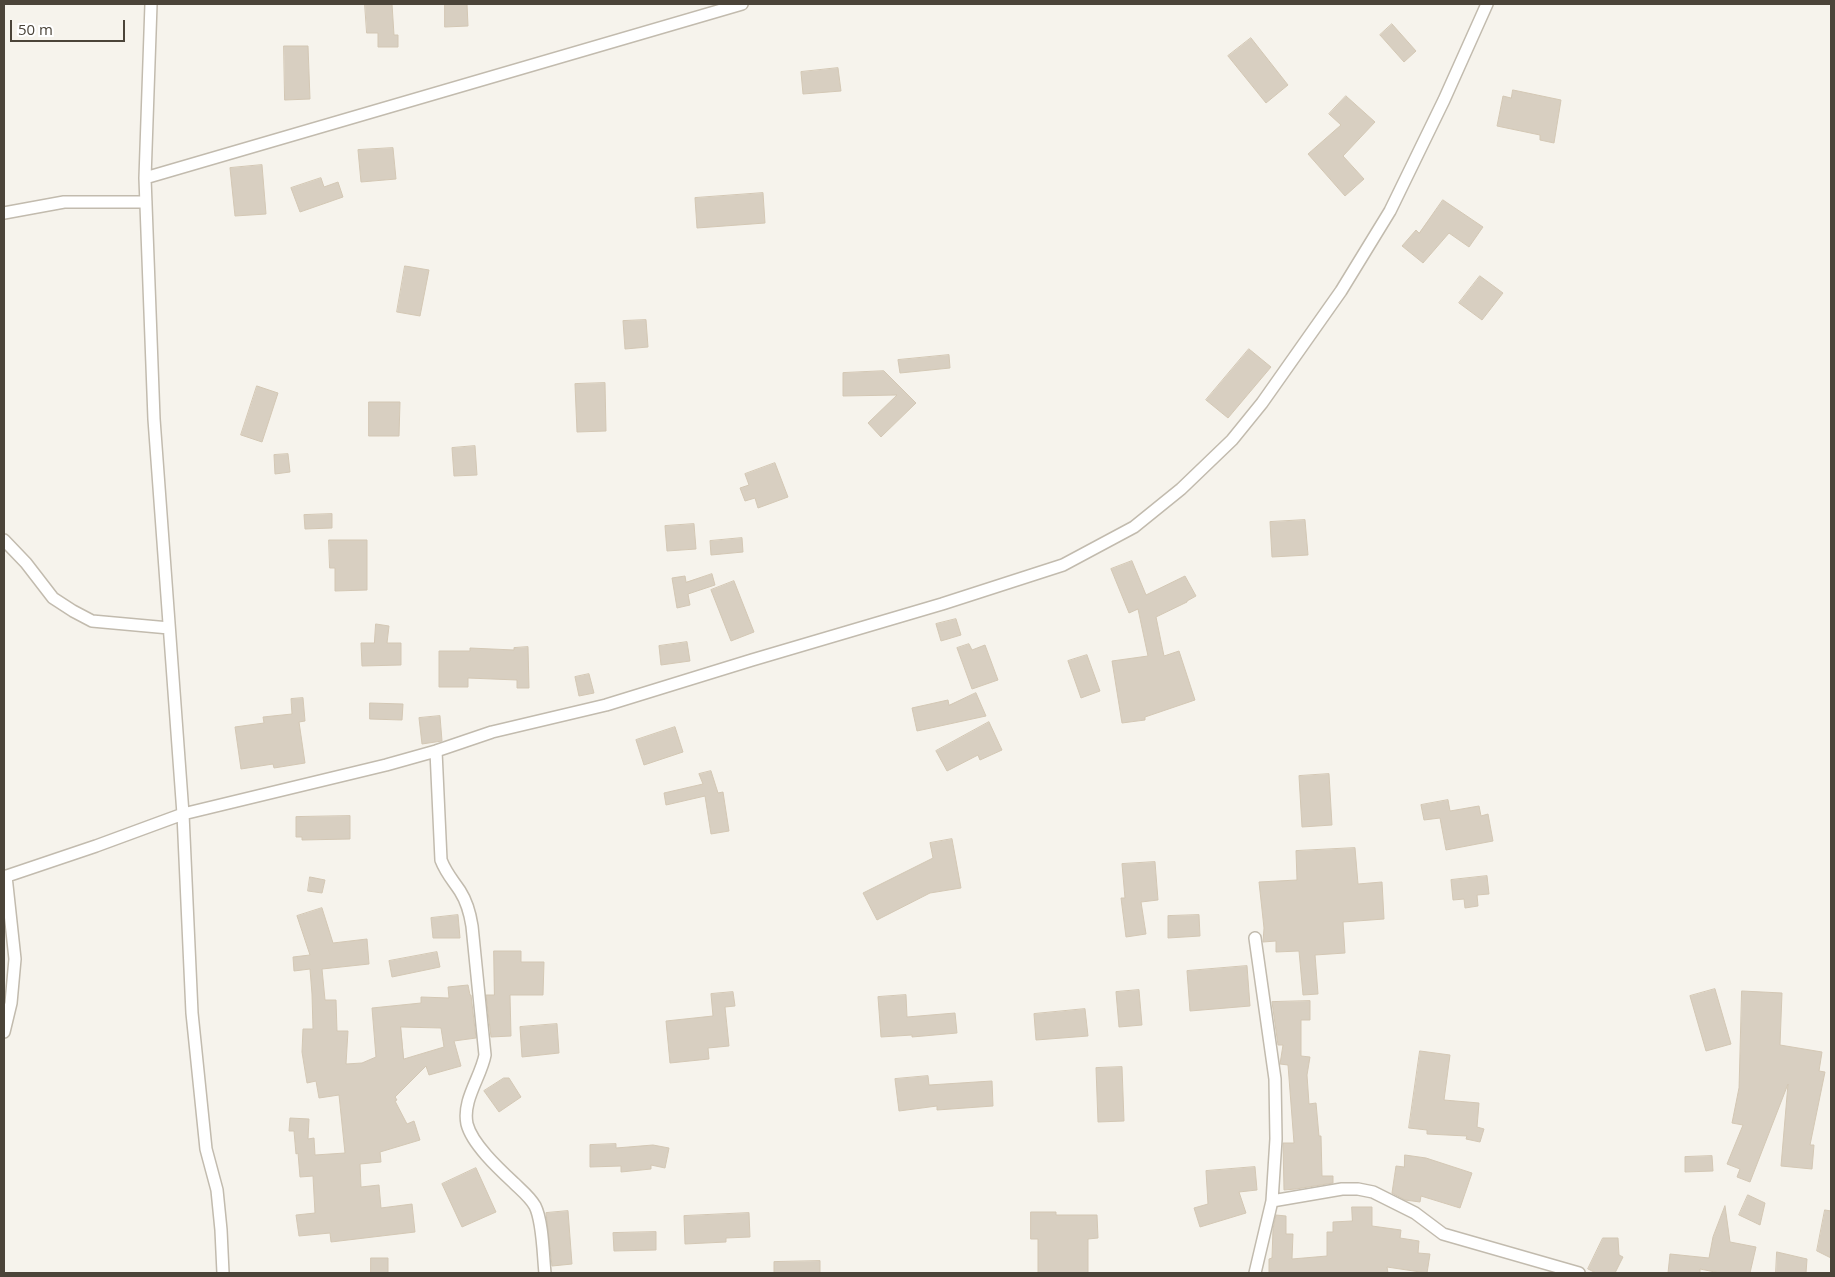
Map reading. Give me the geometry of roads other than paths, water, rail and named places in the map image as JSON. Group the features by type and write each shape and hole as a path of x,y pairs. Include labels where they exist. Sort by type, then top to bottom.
{"street":[{"path":"151,4 144,178 154,419 183,814 192,1013 206,1149 217,1190 223,1273"},
{"path":"144,178 742,4"},
{"path":"4,1032 11,1002 15,959 5,877 183,814 386,765 492,732 606,706 752,660 942,604 1064,565 1134,527 1181,489 1232,440 1262,403 1341,291 1390,211 1444,100 1487,4"},
{"path":"4,213 64,202 146,202"},
{"path":"4,540 26,563 53,598 73,611 92,621 169,628"},
{"path":"436,751 441,860 446,874 461,892 472,926 485,1055 482,1068 467,1104 467,1124 476,1142 500,1170 529,1197 535,1206 541,1233 545,1273"},
{"path":"1255,938 1275,1079 1276,1139 1272,1201 1255,1273"},
{"path":"1272,1201 1342,1189 1373,1192 1416,1213 1442,1234 1579,1273"}]}
